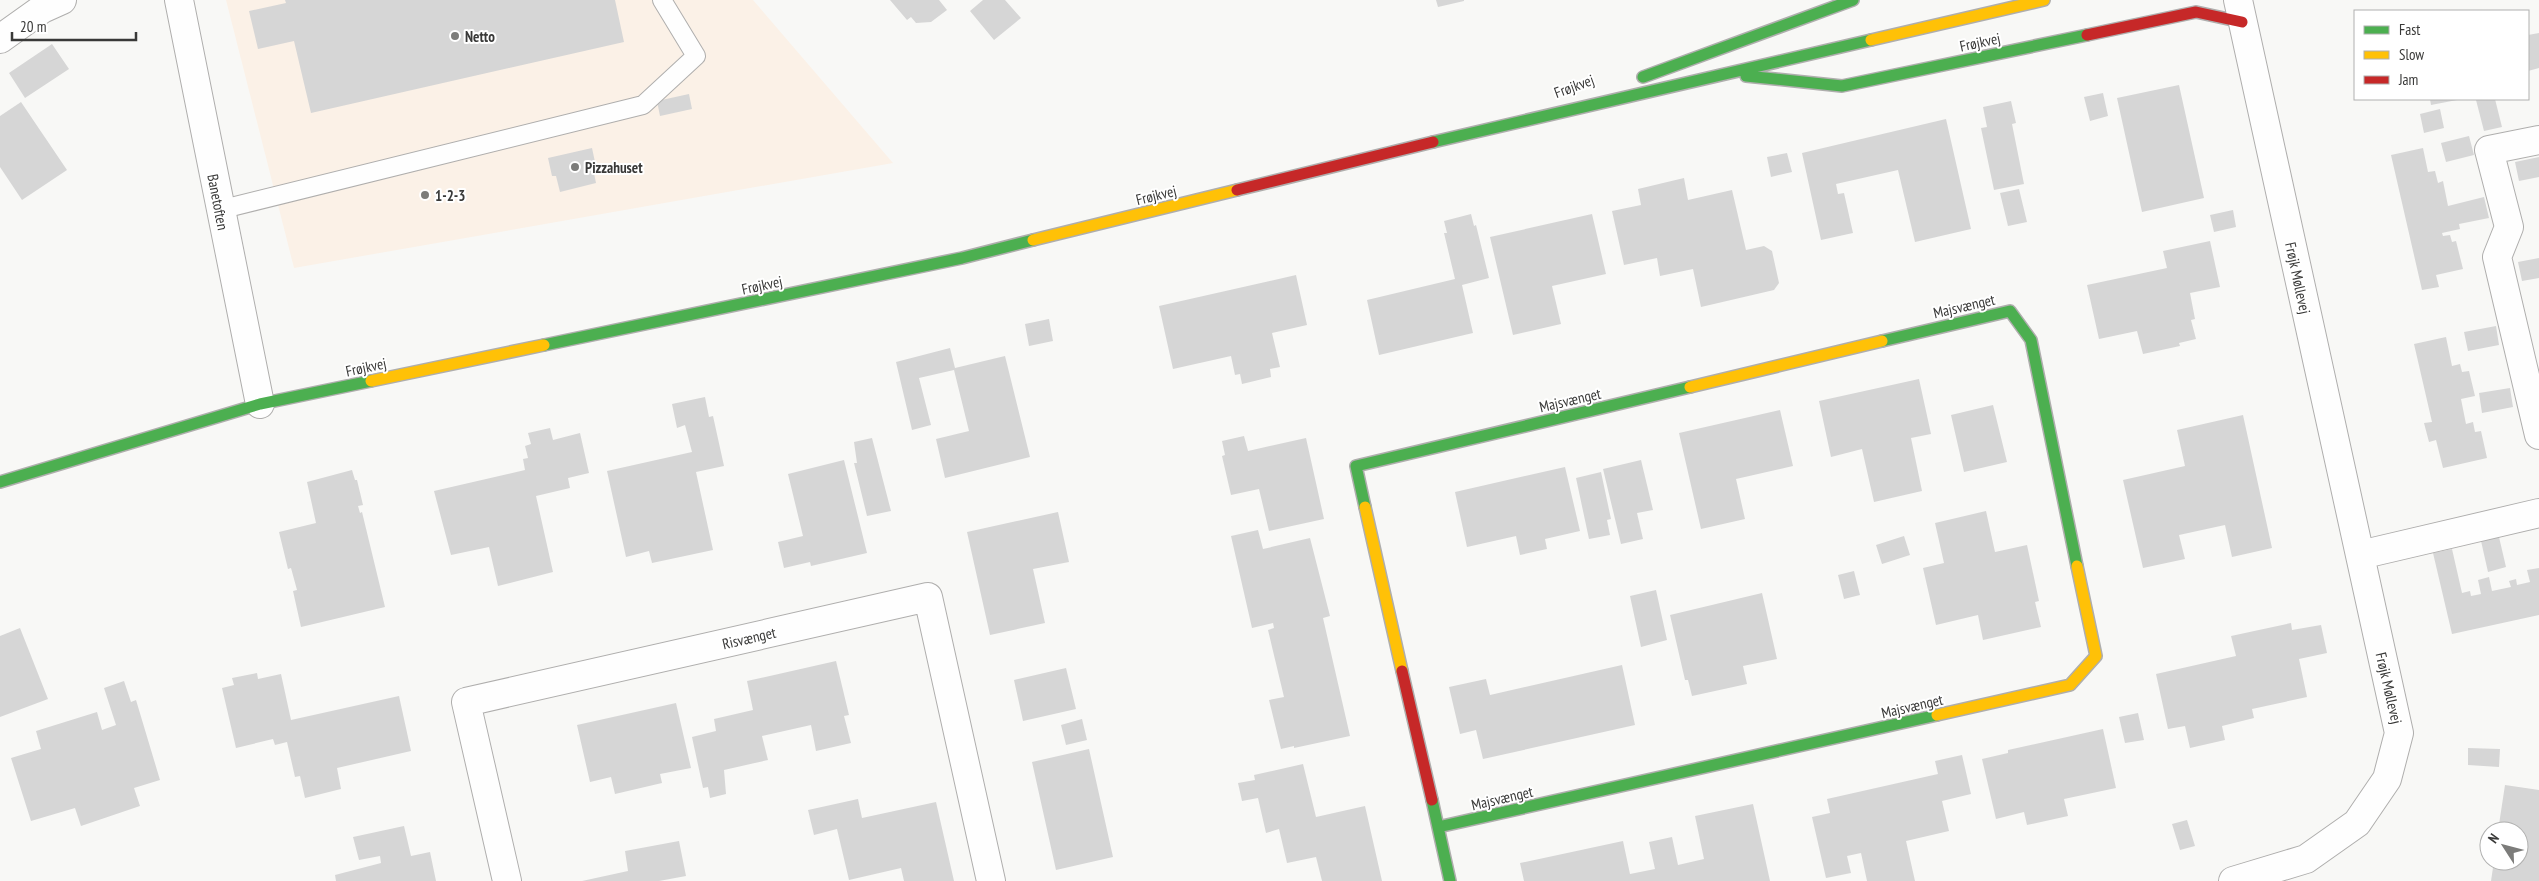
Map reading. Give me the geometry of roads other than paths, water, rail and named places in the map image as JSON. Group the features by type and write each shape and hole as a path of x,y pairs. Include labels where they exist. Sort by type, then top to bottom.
{"street":[{"path":"0,39 42,9 62,0"},
{"name":"Banetoften","path":"178,0 219,210 260,404"},
{"path":"1632,81 1853,0"},
{"name":"Frøjkvej","path":"0,482 260,404 962,258 1531,118 2044,0"},
{"name":"Frøjkvej","path":"1722,74 1842,86 2196,12 2240,11"},
{"name":"Frøjk Møllevej","path":"2233,881 2306,859 2357,823 2387,779 2399,732 2240,11"},
{"name":"Frøjkvej","path":"1531,118 1614,88"},
{"path":"2539,140 2489,150 2509,227 2497,258 2539,435"},
{"name":"Majsvænget","path":"1438,827 2070,685 2096,656 2031,340 2010,311 1356,466 1450,881"},
{"path":"2360,555 2539,513"},
{"name":"Risvænget","path":"507,881 466,702 928,598 991,881"}],"lane":[{"path":"219,210 643,105 696,56 662,0"}],"place":[{"name":"Netto","path":"455,36"},
{"name":"Pizzahuset","path":"575,167"},
{"name":"1-2-3","path":"425,195"}]}
